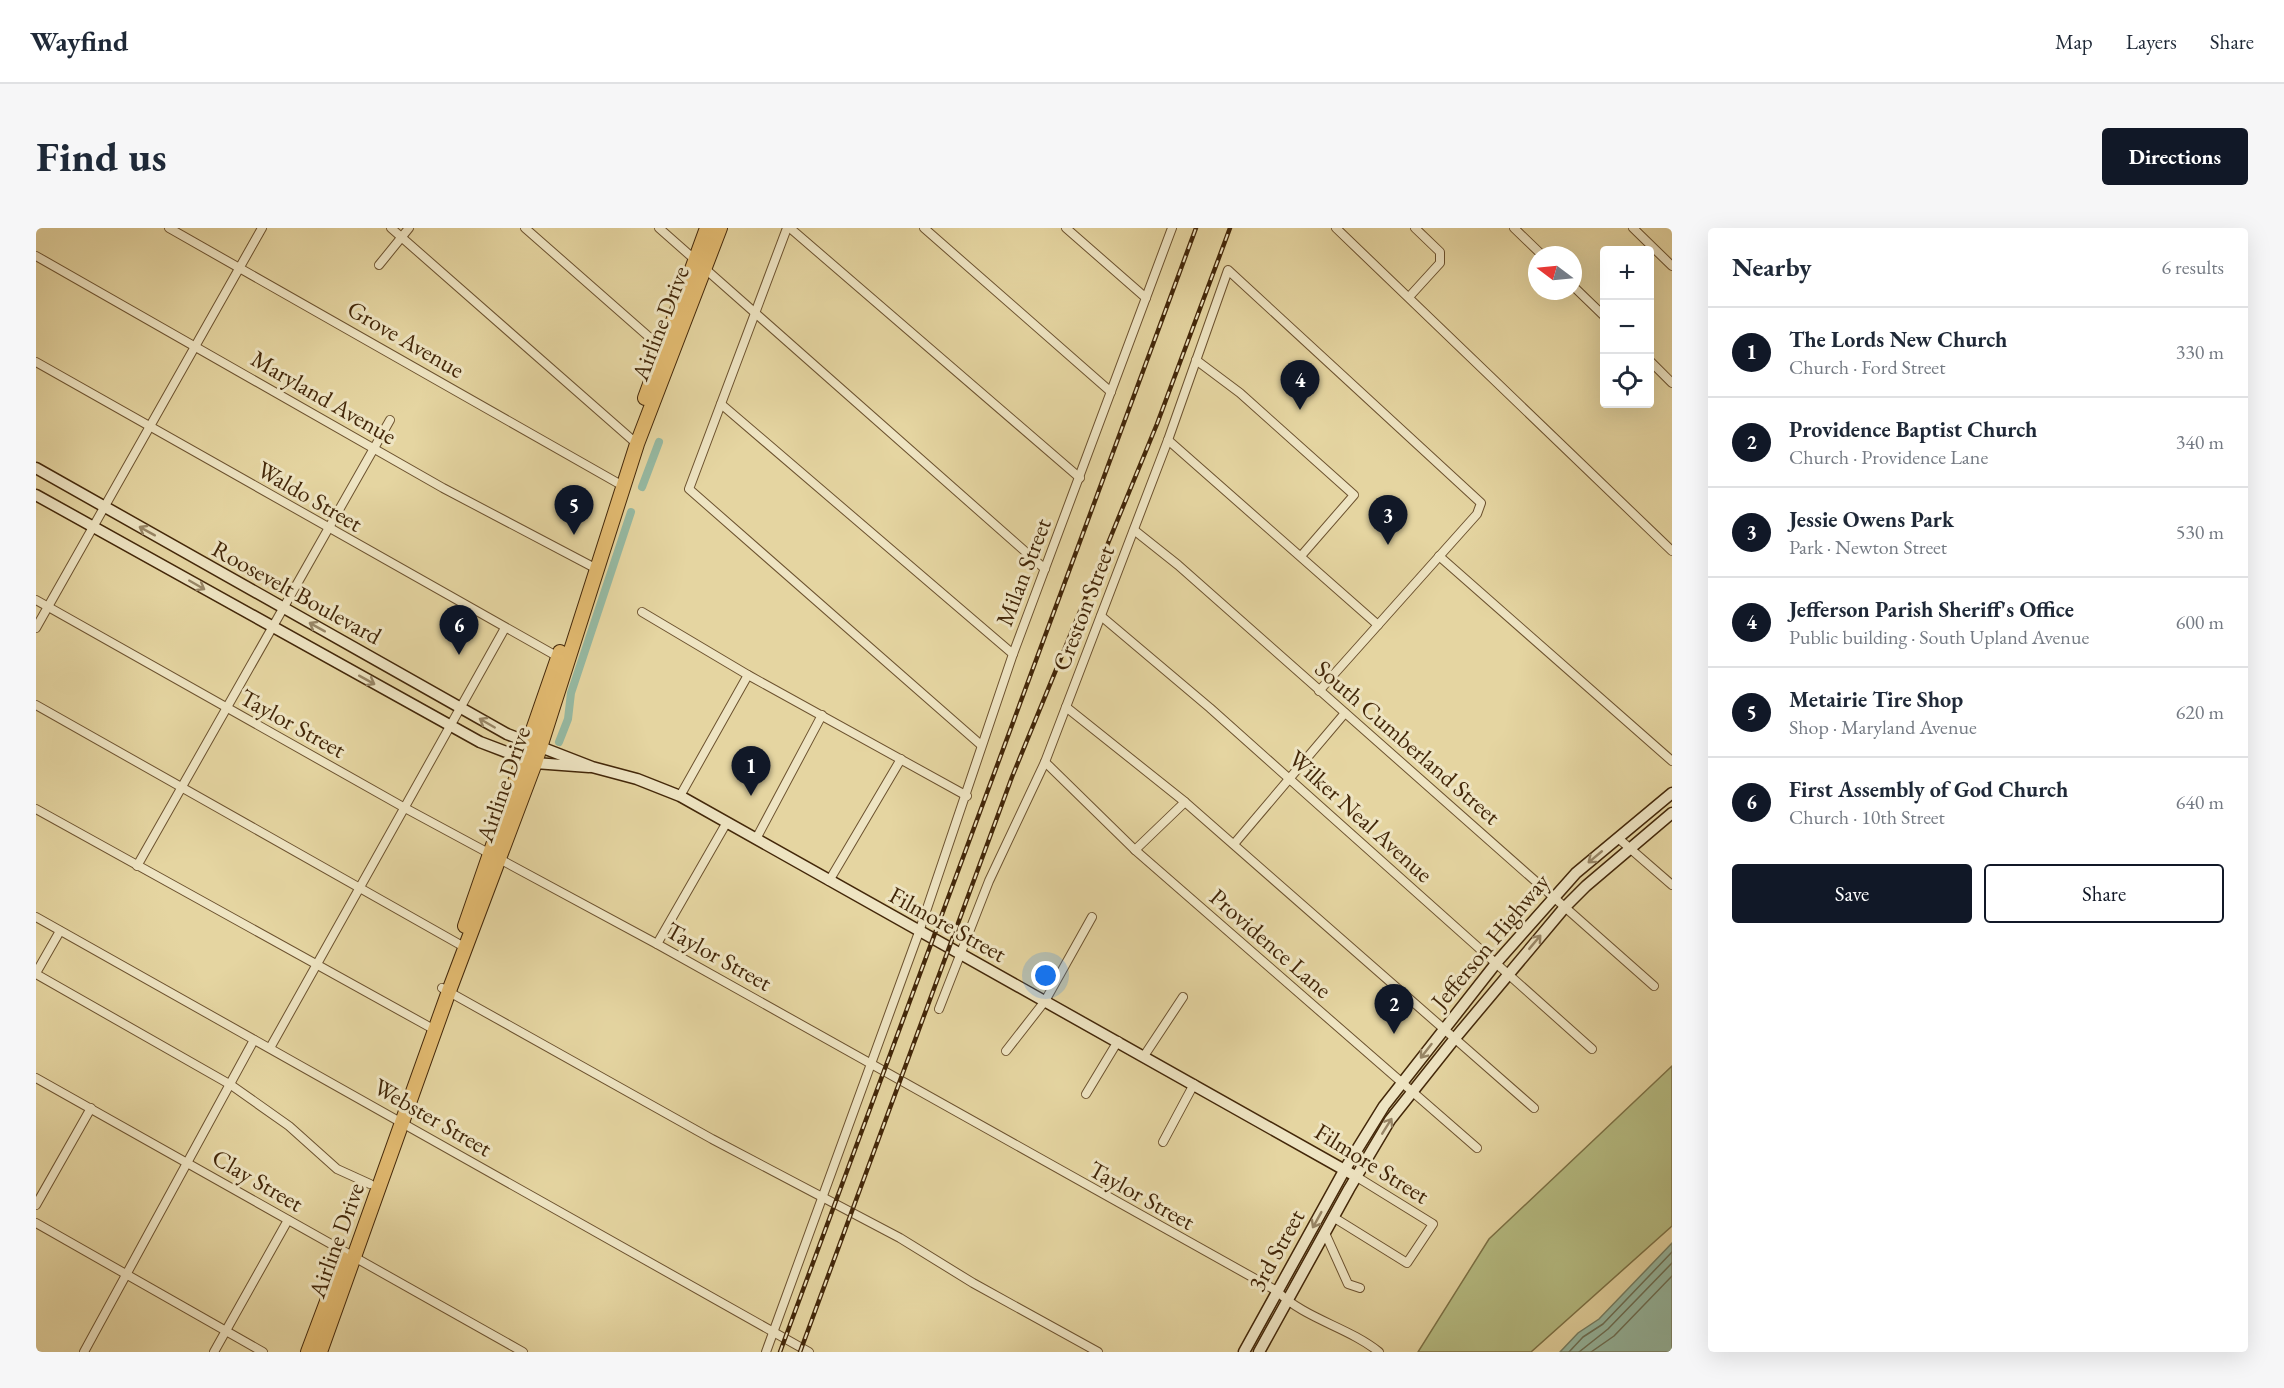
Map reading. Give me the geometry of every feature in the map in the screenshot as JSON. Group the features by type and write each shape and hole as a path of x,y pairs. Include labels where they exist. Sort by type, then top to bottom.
{"highway":[{"name":"Airline Drive","path":"700,265 707,228"},
{"name":"Airline Drive","path":"308,1352 349,1255 530,762 633,441 700,265 720,228"},
{"name":"Airline Drive","path":"320,1352 370,1184 398,1121"}],"street":[{"name":"Grove Avenue","path":"169,228 619,484"},
{"path":"36,628 262,228"},
{"path":"391,228 633,441"},
{"path":"379,265 409,228"},
{"path":"525,228 668,352"},
{"path":"659,228 1045,569"},
{"path":"981,745 689,489 788,228 1080,478"},
{"path":"924,228 1112,392"},
{"path":"1066,228 1146,298"},
{"name":"Milan Street","path":"766,1352 919,932 967,796 981,745 1013,654 1172,228"},
{"path":"1336,228 1672,551"},
{"path":"1408,297 1440,263 1440,252 1415,228"},
{"path":"1514,228 1533,246"},
{"path":"1633,228 1672,266"},
{"name":"Maryland Avenue","path":"36,256 374,448 591,567"},
{"name":"Creston Street","path":"939,1009 989,880 1045,762 1168,440 1228,270 1480,503 1479,509 1439,556"},
{"path":"1582,294 1600,311"},
{"path":"1196,360 1240,393 1354,495 1301,556"},
{"name":"Waldo Street","path":"36,362 328,529 563,659"},
{"path":"1654,365 1672,383"},
{"path":"721,404 1013,654"},
{"path":"137,866 390,420"},
{"path":"1168,440 1378,625"},
{"name":"Roosevelt Boulevard","path":"36,468 507,734 535,746"},
{"name":"Roosevelt Boulevard","path":"36,495 450,727 530,762"},
{"name":"South Cumberland Street","path":"1134,530 1178,565 1654,986"},
{"path":"1320,691 1439,556 1672,761"},
{"name":"Taylor Street","path":"36,600 405,808 657,944 870,1063 1277,1291 1288,1301 1364,1340 1379,1352"},
{"path":"642,612 747,675 967,796"},
{"name":"Wilker Neal Avenue","path":"1101,616 1290,779 1592,1049"},
{"path":"270,1048 505,628"},
{"path":"680,796 747,675"},
{"path":"36,705 462,946"},
{"path":"1066,707 1185,802 1534,1107"},
{"path":"1234,844 1345,714"},
{"path":"756,839 822,715"},
{"name":"Filmore Street","path":"535,746 592,767 637,779 680,796 1345,1169 1432,1224 1407,1263 1334,1217"},
{"path":"829,881 901,759"},
{"name":"Filmore Street","path":"530,762 561,767 592,767"},
{"name":"Providence Lane","path":"1045,762 1135,850 1477,1148"},
{"name":"Jefferson Highway","path":"1345,1169 1384,1106 1402,1082 1497,963 1554,897 1576,873 1672,793"},
{"path":"1135,850 1185,802"},
{"path":"36,809 431,1029"},
{"name":"Jefferson Highway","path":"1357,1177 1390,1120 1565,907 1672,813"},
{"path":"657,944 727,822"},
{"path":"1618,838 1672,885"},
{"path":"1006,1051 1045,1001 1092,916"},
{"name":"Webster Street","path":"36,917 774,1330 809,1352"},
{"path":"60,931 36,974 231,1085 289,1126 336,1169 370,1184"},
{"path":"446,990 712,1139 900,1238 973,1283 1098,1352"},
{"path":"1144,1056 1183,997"},
{"path":"84,1352 254,1040"},
{"path":"1086,1094 1118,1041"},
{"name":"Clay Street","path":"36,1078 523,1352"},
{"path":"1163,1142 1194,1084"},
{"path":"36,1205 91,1108"},
{"name":"3rd Street","path":"1244,1352 1345,1169"},
{"name":"3rd Street","path":"1259,1352 1357,1177"},
{"path":"214,1352 288,1220"},
{"path":"36,1223 263,1352"},
{"path":"1325,1233 1348,1284 1360,1288"}],"green space":[{"path":"1672,1066 1672,1226 1531,1352 1418,1352 1489,1239"}],"water":[{"path":"1672,1243 1672,1352 1560,1352 1578,1333 1599,1319"}],"waterway":[{"path":"642,487 659,442"},
{"path":"559,742 568,719 571,693 631,512"}],"railway":[{"path":"780,1352 1196,228"},
{"path":"800,1352 1012,777 1157,424 1230,228"}],"place":[{"name":"Jefferson Parish Sheriff's Office","path":"1300,410"},
{"name":"Metairie Tire Shop","path":"574,535"},
{"name":"Jessie Owens Park","path":"1388,545"},
{"name":"First Assembly of God Church","path":"459,655"},
{"name":"The Lords New Church","path":"751,796"},
{"name":"Providence Baptist Church","path":"1394,1034"}]}
